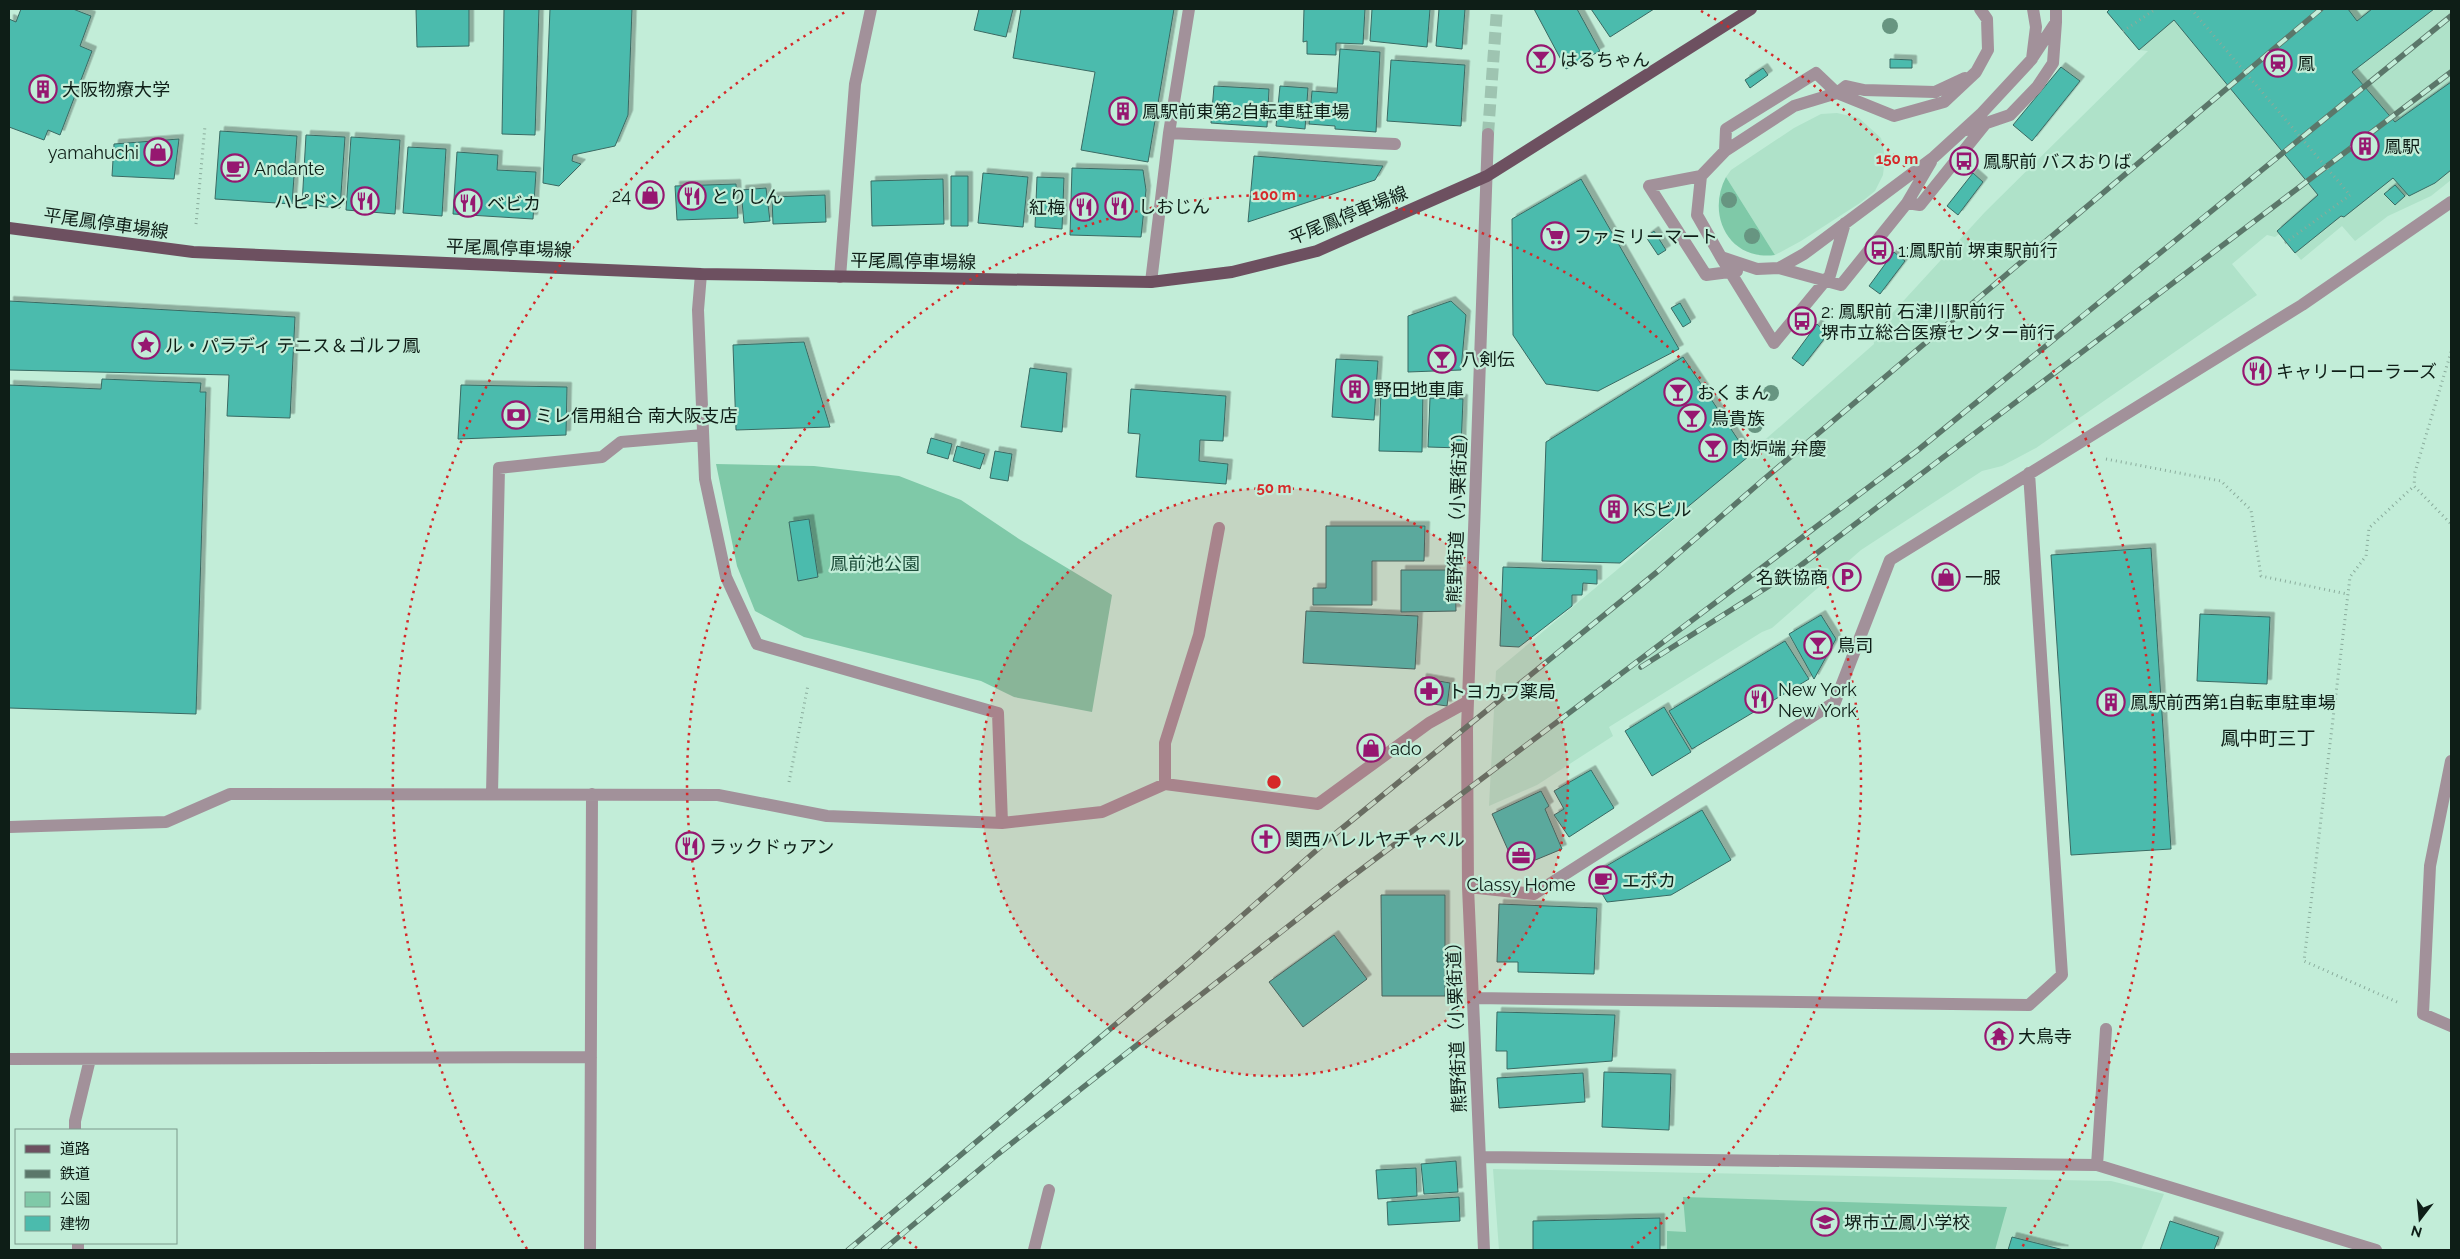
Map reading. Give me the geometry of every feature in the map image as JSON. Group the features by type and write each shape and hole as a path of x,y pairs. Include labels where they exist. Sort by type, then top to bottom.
{"main road":[{"name":"平尾鳳停車場線","path":"9,228 192,252 701,274 1151,282 1232,272 1317,251 1487,176 1751,9"}],"street":[{"path":"840,277 855,84 871,9"},
{"path":"1151,282 1169,133 1189,9"},
{"path":"1725,151 1726,129 1816,73 1837,93 1894,116 1944,102 1976,72 1988,50 1987,19 1980,9"},
{"path":"2032,59 2036,28 2033,9"},
{"path":"1963,130 2010,115 2037,87 2053,63 2056,9"},
{"path":"1779,268 1804,254 1934,157 2032,59 2056,22"},
{"path":"1845,223 1830,275 1774,343 1697,215 1702,176 1725,151 1794,106 1837,93 1846,86 1864,90 1935,92 1976,72"},
{"path":"1907,203 1920,205 1986,123 1996,97"},
{"path":"1169,133 1395,144"},
{"name":"熊野街道（小栗街道）","path":"1484,1250 1468,887 1467,702 1488,134"},
{"path":"1702,176 1649,186 1706,275 1779,268 1841,285 1907,203 1934,157"},
{"path":"1468,887 1534,894 1835,702 1890,560 2302,305 2451,202"},
{"path":"1721,257 1757,269"},
{"path":"701,274 698,310 705,479 726,577 757,644 998,713 1002,823"},
{"path":"492,794 498,468 602,457 621,442 702,435"},
{"path":"1473,998 2029,1004 2062,975 2030,473"},
{"path":"1165,784 1165,743 1199,635 1219,528"},
{"path":"9,827 166,822 230,794 718,795 827,816 1002,823 1102,812 1165,784 1318,804 1429,723 1467,702"},
{"path":"2451,761 2430,866 2423,1014 2451,1026"},
{"path":"590,1250 592,794"},
{"path":"2098,1165 2106,1029"},
{"path":"9,1059 592,1057"},
{"path":"75,1129 75,1121 90,1059"},
{"path":"1480,1157 2098,1165 2376,1250"},
{"path":"1034,1250 1049,1190"}],"path":[{"path":"2123,31 2156,9"},
{"path":"2191,9 2350,195 2285,243"},
{"path":"192,252 204,126"},
{"path":"2423,1014 2304,961 2350,577 2366,556 2369,528 2414,486 2415,472 2451,352"},
{"path":"2087,438 2107,460 2221,481 2251,510 2261,576 2347,594"},
{"path":"2414,486 2451,524"},
{"path":"784,807 812,660"}],"shaded area":[{"path":"2110,9 2451,9 2451,180 2431,196 2388,216 2355,241 2342,226 2301,260 2279,234 2275,237 2267,235 2232,264 2257,295 2036,448 2002,466 1982,471 1861,550 1772,628 1762,632 1609,727 1613,736 1537,785 1489,806 1496,671 1618,569 1874,344 1873,334 1985,212 2148,51 2139,50 2107,12"},
{"path":"1837,113 1859,118 1881,138 1885,157 1883,175 1875,191 1860,203 1801,241 1775,255 1726,177 1731,170 1794,128 1821,114"},
{"name":"堺市立鳳小学校","path":"1493,1169 2111,1181 2164,1194 2141,1250 1499,1250"}],"green space":[{"path":"1726,177 1775,255 1759,255 1745,251 1734,243 1726,232 1721,220 1719,206 1720,192"},
{"name":"鳳前池公園","path":"716,464 814,466 899,476 961,500 1019,539 1112,595 1092,712 1014,697 981,681 804,637 755,611 737,566"},
{"path":"1683,1197 2007,1207 1995,1250 1667,1250 1667,1231 1686,1232"}],"building":[{"name":"大阪物療大学","path":"21,9 73,9 91,16 80,46 92,51 60,135 48,130 44,140 9,127 9,19 16,22"},
{"path":"416,9 469,9 469,46 417,47"},
{"path":"504,9 539,9 535,135 502,134"},
{"path":"550,9 632,9 628,115 615,146 573,155 572,161 581,164 559,186 543,183"},
{"path":"979,9 1013,9 1006,37 974,30"},
{"name":"鳳駅前東第2自転車駐車場","path":"1021,9 1174,9 1148,162 1081,150 1095,72 1013,58"},
{"path":"1304,9 1365,9 1363,44 1336,43 1336,55 1307,54 1307,41 1303,42"},
{"path":"1372,9 1430,9 1427,47 1370,41"},
{"path":"1439,9 1465,9 1462,49 1436,46"},
{"path":"1534,9 1577,9 1600,51 1566,69"},
{"path":"1591,9 1654,9 1610,37"},
{"name":"鳳駅","path":"2110,9 2348,9 2357,21 2372,9 2434,9 2352,72 2395,122 2451,82 2451,170 2435,183 2409,196 2393,178 2295,253 2277,231 2318,195 2174,20 2139,50 2107,12"},
{"path":"1340,49 1380,52 1376,132 1335,129 1335,126 1309,124 1312,91 1337,93"},
{"path":"1890,59 1912,60 1912,68 1890,68"},
{"path":"1391,60 1465,65 1461,126 1387,121"},
{"path":"2061,67 2080,81 2032,141 2013,125"},
{"path":"1763,68 1768,75 1750,88 1745,80"},
{"path":"1214,86 1269,89 1267,127 1211,123"},
{"path":"1280,86 1308,88 1305,129 1276,126"},
{"path":"220,131 297,136 292,204 215,199"},
{"path":"306,135 345,137 340,208 302,205"},
{"path":"351,137 400,140 395,214 346,210"},
{"path":"179,139 174,179 112,176 114,144"},
{"path":"408,147 446,149 442,216 403,213"},
{"path":"457,152 498,155 497,170 536,172 533,219 453,214"},
{"path":"1254,156 1383,166 1375,180 1248,222"},
{"path":"1072,168 1143,170 1146,190 1141,237 1070,235"},
{"path":"983,173 1028,177 1023,227 978,223"},
{"path":"1973,173 1983,182 1958,215 1947,206"},
{"path":"951,176 968,176 968,226 951,226"},
{"path":"1037,177 1064,178 1062,229 1035,227"},
{"path":"943,179 944,224 872,226 871,181"},
{"path":"1581,179 1679,349 1598,391 1546,384 1513,335 1512,219"},
{"path":"736,184 738,218 677,220 675,186"},
{"path":"2395,185 2405,196 2395,205 2384,194"},
{"path":"766,188 770,221 744,223 741,190"},
{"path":"825,195 826,222 773,224 772,197"},
{"path":"1654,231 1666,250 1658,255 1646,237"},
{"path":"1894,252 1905,261 1880,294 1869,286"},
{"path":"9,301 295,317 290,418 227,416 229,375 9,370"},
{"path":"1451,301 1466,315 1461,370 1408,372 1408,316"},
{"path":"1680,303 1691,322 1683,327 1671,308"},
{"path":"1817,324 1828,334 1803,366 1792,358"},
{"path":"804,342 830,427 736,430 733,345"},
{"name":"KSビル","path":"1683,357 1749,456 1620,563 1542,561 1546,442"},
{"name":"野田地車庫","path":"1336,359 1378,361 1374,420 1332,417"},
{"path":"1030,368 1067,373 1062,432 1021,427"},
{"path":"102,379 201,383 200,392 206,392 196,714 9,708 9,385 101,389"},
{"path":"461,385 567,387 566,435 458,439"},
{"path":"1381,388 1423,389 1422,452 1379,451"},
{"path":"1131,389 1226,396 1223,441 1200,440 1199,461 1228,464 1226,484 1136,477 1140,434 1128,433"},
{"path":"1430,398 1463,399 1461,448 1428,447"},
{"path":"931,438 952,444 948,459 927,453"},
{"path":"957,446 985,454 980,469 953,461"},
{"path":"995,451 1012,454 1008,481 990,478"},
{"path":"809,519 818,577 798,581 789,522"},
{"path":"1326,526 1425,526 1424,561 1372,561 1372,605 1313,605 1313,588 1326,588"},
{"name":"鳳駅前西第1自転車駐車場","path":"2151,548 2171,849 2071,855 2051,555"},
{"path":"1503,567 1597,570 1597,584 1583,583 1582,595 1572,595 1572,606 1519,647 1500,646"},
{"path":"1401,570 1455,570 1456,611 1401,612"},
{"path":"1306,611 1418,616 1415,669 1303,663"},
{"path":"2200,614 2270,617 2267,684 2197,681"},
{"path":"1821,615 1836,639 1814,679 1789,634"},
{"path":"1785,641 1809,679 1692,749 1669,711"},
{"path":"1422,678 1450,683 1447,706 1419,702"},
{"path":"1664,707 1691,752 1652,776 1625,731"},
{"path":"1591,770 1614,808 1569,837 1554,815 1564,809 1554,791"},
{"path":"1541,791 1549,806 1545,809 1562,849 1516,868 1492,814"},
{"path":"1702,810 1731,860 1671,895 1607,902 1591,875"},
{"path":"1381,895 1445,895 1445,996 1382,996"},
{"path":"1499,904 1597,908 1594,974 1518,972 1518,962 1497,962"},
{"path":"1334,935 1367,979 1303,1027 1269,982"},
{"path":"1497,1012 1615,1015 1612,1061 1507,1069 1507,1051 1496,1051"},
{"path":"1604,1072 1671,1074 1669,1130 1602,1127"},
{"path":"1583,1073 1585,1102 1499,1108 1497,1078"},
{"path":"1456,1161 1458,1192 1424,1194 1421,1164"},
{"path":"1416,1168 1417,1196 1378,1199 1376,1170"},
{"path":"1459,1197 1460,1221 1388,1225 1387,1202"},
{"path":"1660,1218 1660,1250 1533,1250 1533,1221"},
{"path":"2170,1221 2219,1237 2214,1250 2160,1250"},
{"path":"2012,1237 2064,1250 2008,1250"}],"tunnel":[{"path":"1488,134 1497,9"}],"railway":[{"path":"848,1250 1186,965 1335,834 1657,572 1763,480 2321,9"},
{"path":"883,1250 998,1154 1346,881 1918,450 2451,16"},
{"path":"1641,667 1796,569 2451,72"}],"place":[{"name":"はるちゃん","path":"1541,59"},
{"name":"鳳","path":"2278,63"},
{"name":"大阪物療大学","path":"43,89"},
{"name":"鳳駅前東第2自転車駐車場","path":"1123,111"},
{"name":"鳳駅","path":"2365,146"},
{"name":"yamahuchi","path":"158,152"},
{"name":"鳳駅前 バスおりば","path":"1964,161"},
{"name":"Andante","path":"235,168"},
{"name":"24","path":"650,195"},
{"name":"とりしん","path":"692,196"},
{"name":"ハピドン","path":"365,201"},
{"name":"ベビカ","path":"468,203"},
{"name":"しおじん","path":"1119,206"},
{"name":"紅梅","path":"1084,207"},
{"name":"ファミリーマート","path":"1555,236"},
{"name":"1:鳳駅前 堺東駅前行","path":"1879,250"},
{"name":"2: 鳳駅前 石津川駅前行 堺市立総合医療センター前行","path":"1802,321"},
{"name":"ル・パラディ テニス＆ゴルフ鳳","path":"146,345"},
{"name":"八剣伝","path":"1442,359"},
{"name":"キャリーローラーズ","path":"2257,371"},
{"name":"野田地車庫","path":"1355,389"},
{"name":"おくまん","path":"1678,392"},
{"name":"ミレ信用組合 南大阪支店","path":"516,415"},
{"name":"鳥貴族","path":"1692,418"},
{"name":"肉炉端 弁慶","path":"1713,448"},
{"name":"KSビル","path":"1614,509"},
{"name":"名鉄協商","path":"1847,577"},
{"name":"一服","path":"1946,577"},
{"name":"鳥司","path":"1818,645"},
{"name":"トヨカワ薬局","path":"1429,691"},
{"name":"New York New York","path":"1759,699"},
{"name":"鳳駅前西第1自転車駐車場","path":"2111,702"},
{"name":"ado","path":"1371,748"},
{"name":"関西ハレルヤチャペル","path":"1266,839"},
{"name":"ラックドゥアン","path":"690,846"},
{"name":"Classy Home","path":"1521,856"},
{"name":"エポカ","path":"1603,880"},
{"name":"大鳥寺","path":"1999,1036"},
{"name":"堺市立鳳小学校","path":"1825,1222"}],"district":[{"name":"鳳中町三丁","path":"2268,738"}]}
